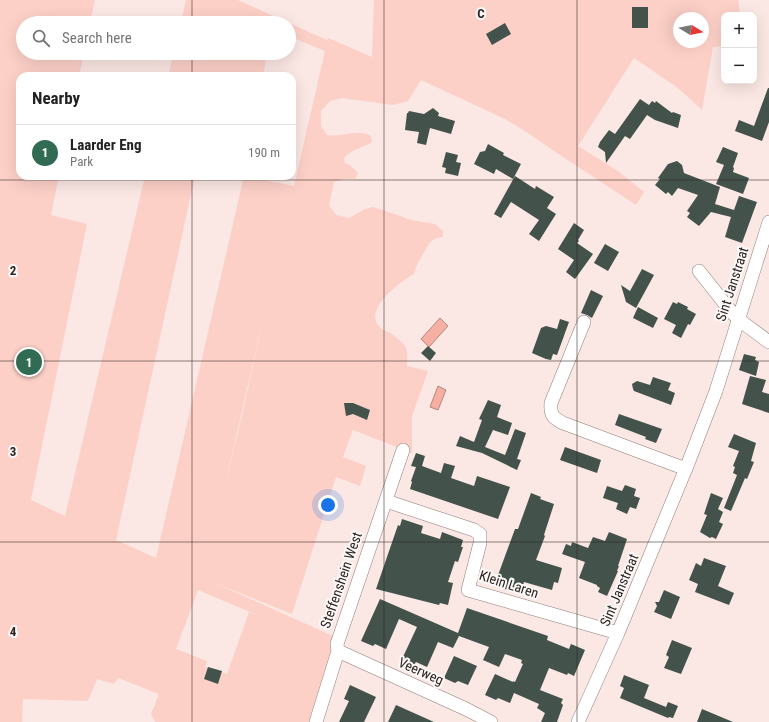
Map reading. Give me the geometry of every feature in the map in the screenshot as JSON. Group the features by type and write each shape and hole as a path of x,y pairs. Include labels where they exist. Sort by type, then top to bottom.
{"street":[{"name":"Sint Janstraat","path":"578,722 618,633 686,469 716,391 769,222"},
{"path":"699,271 738,319 769,342"},
{"path":"584,322 551,403 550,413 554,419 686,469"},
{"name":"Steffenshein West","path":"316,722 334,645 403,450"},
{"name":"Klein Laren","path":"386,501 474,530 480,534 480,543 468,590 618,633"},
{"name":"Veerweg","path":"334,645 491,722"}],"shaded area":[{"path":"0,0 95,0 92,16 16,16 16,60 82,60 80,72 16,72 16,180 58,180 51,215 87,224 31,500 65,516 144,180 194,180 116,540 156,558 243,180 264,180 294,186 296,180 325,51 296,39 296,26 327,40 328,38 372,57 374,0 738,0 740,12 721,12 721,46 713,47 702,110 678,88 634,58 578,146 618,171 644,192 636,205 505,119 421,80 408,101 393,105 342,98 330,101 321,111 321,126 327,135 333,136 360,133 371,136 372,142 350,153 344,158 345,163 350,165 358,173 355,179 343,179 334,182 329,205 336,215 349,218 365,209 373,207 411,220 435,224 443,231 443,237 430,242 416,266 414,274 393,289 380,303 376,311 375,318 378,325 383,330 396,337 406,347 407,366 428,371 412,416 412,453 353,430 343,457 366,466 360,486 336,477 292,614 215,583 335,637 312,722 155,722 151,714 159,694 118,678 114,684 97,679 88,701 23,699 22,722 0,722","holes":["264,315 243,411 224,489","198,590 269,620 249,612 227,674 205,667 207,661 176,649"]},
{"path":"186,0 238,0 274,16 183,16"},
{"path":"172,60 266,60 264,72 169,72"},
{"path":"440,318 448,326 429,347 421,339"},
{"path":"438,386 446,390 438,410 430,407"}],"building":[{"path":"632,7 648,7 648,28 632,28"},
{"path":"505,23 511,34 492,45 486,34"},
{"path":"768,88 769,122 762,141 735,131 739,120 754,126"},
{"path":"640,99 649,105 652,101 655,103 656,101 672,113 681,115 678,128 655,120 647,115 630,139 625,136 606,163 605,152 598,147 600,142 609,130 615,134"},
{"path":"433,108 439,113 438,116 455,121 451,134 430,128 426,145 417,143 419,132 405,130 407,113 409,111 424,114"},
{"path":"488,144 504,153 503,155 521,164 513,179 496,169 494,174 474,164 480,152 485,151"},
{"path":"723,147 738,153 733,167 733,172 749,178 743,194 716,184 724,165 716,162"},
{"path":"446,152 458,155 456,162 461,163 458,176 445,173 446,168 442,167"},
{"path":"677,161 682,165 684,173 720,187 715,204 734,210 739,196 757,202 742,243 725,237 731,217 711,212 699,226 687,217 690,213 687,211 698,195 678,188 672,196 668,192 666,194 655,185 668,164"},
{"path":"515,176 535,189 536,186 554,197 547,208 556,214 539,241 529,234 539,220 511,202 501,218 494,214"},
{"path":"574,223 584,230 577,243 593,254 575,279 566,272 574,260 558,249"},
{"path":"605,244 619,252 608,271 594,263"},
{"path":"642,269 654,275 636,308 626,302 621,285 630,291"},
{"path":"591,290 603,296 592,318 581,313"},
{"path":"673,302 677,304 678,302 688,307 687,309 696,314 690,325 688,324 681,338 672,333 676,325 664,319"},
{"path":"638,307 658,318 653,328 633,318"},
{"path":"560,319 569,322 557,355 553,354 551,360 532,353 541,328 546,326 557,329"},
{"path":"428,346 436,353 430,361 421,353"},
{"path":"744,354 756,357 755,360 759,362 756,376 739,370"},
{"path":"750,376 766,380 762,392 769,394 769,413 742,404"},
{"path":"653,377 671,383 668,390 675,393 671,405 634,391 632,384 637,381 650,385"},
{"path":"488,400 501,405 497,417 512,423 508,435 493,430 485,447 505,455 515,429 526,433 517,459 521,460 517,470 482,453 456,446 460,436 474,442 482,420 479,419"},
{"path":"344,403 353,403 370,410 367,420 353,414 346,416"},
{"path":"619,414 662,429 656,443 645,439 646,437 615,425"},
{"path":"734,434 756,443 751,461 754,462 747,479 745,478 731,511 724,508 737,475 733,473 735,467 733,466 739,451 728,447"},
{"path":"565,447 601,460 597,473 560,460"},
{"path":"416,453 425,456 422,466 441,473 444,463 455,466 451,478 474,486 477,476 510,487 498,519 410,489 416,467 411,466"},
{"path":"625,485 636,489 634,496 640,498 636,509 630,507 627,514 616,509 618,503 603,498 607,486 622,491"},
{"path":"531,493 541,497 540,499 554,504 544,535 545,536 536,560 562,568 558,583 554,582 552,590 524,582 522,589 516,587 515,592 494,586 515,529 518,529"},
{"path":"711,493 723,498 718,509 723,512 719,522 723,524 716,539 712,537 710,538 700,532 707,515 704,514"},
{"path":"402,519 423,526 421,533 440,539 442,532 463,540 461,547 463,547 458,562 455,561 448,582 453,583 448,605 440,603 439,605 376,589 398,525 400,526"},
{"path":"609,532 627,539 618,566 618,571 607,596 598,592 600,588 597,585 579,578 585,562 562,554 566,544 571,546 572,542 588,548 593,537 605,541"},
{"path":"704,558 726,566 718,586 734,593 729,605 695,592 698,584 689,580 696,563 701,566"},
{"path":"664,590 680,597 671,619 654,612 657,606 655,602 659,602"},
{"path":"380,599 458,633 467,608 548,636 547,640 569,649 571,644 585,650 574,676 549,668 540,690 563,699 561,703 563,705 557,722 541,722 545,713 537,708 539,704 514,693 510,703 498,698 496,700 485,695 495,674 515,682 523,664 521,663 522,660 505,654 499,667 483,660 489,647 459,636 453,648 438,642 427,667 416,662 414,665 402,659 417,627 399,619 386,649 375,644 373,646 361,641"},
{"path":"672,640 692,648 681,674 664,668 669,657 666,655"},
{"path":"454,656 477,666 468,685 458,681 455,683 444,678"},
{"path":"208,667 222,671 218,684 204,679"},
{"path":"624,675 649,685 644,698 666,707 668,702 678,706 673,718 668,718 620,698 624,688 620,686"},
{"path":"350,685 376,697 364,722 339,722 349,701 344,699"},
{"path":"396,705 434,722 388,722"},
{"path":"702,709 733,722 697,722"}],"place":[{"name":"Laarder Eng","path":"29,362"}]}
